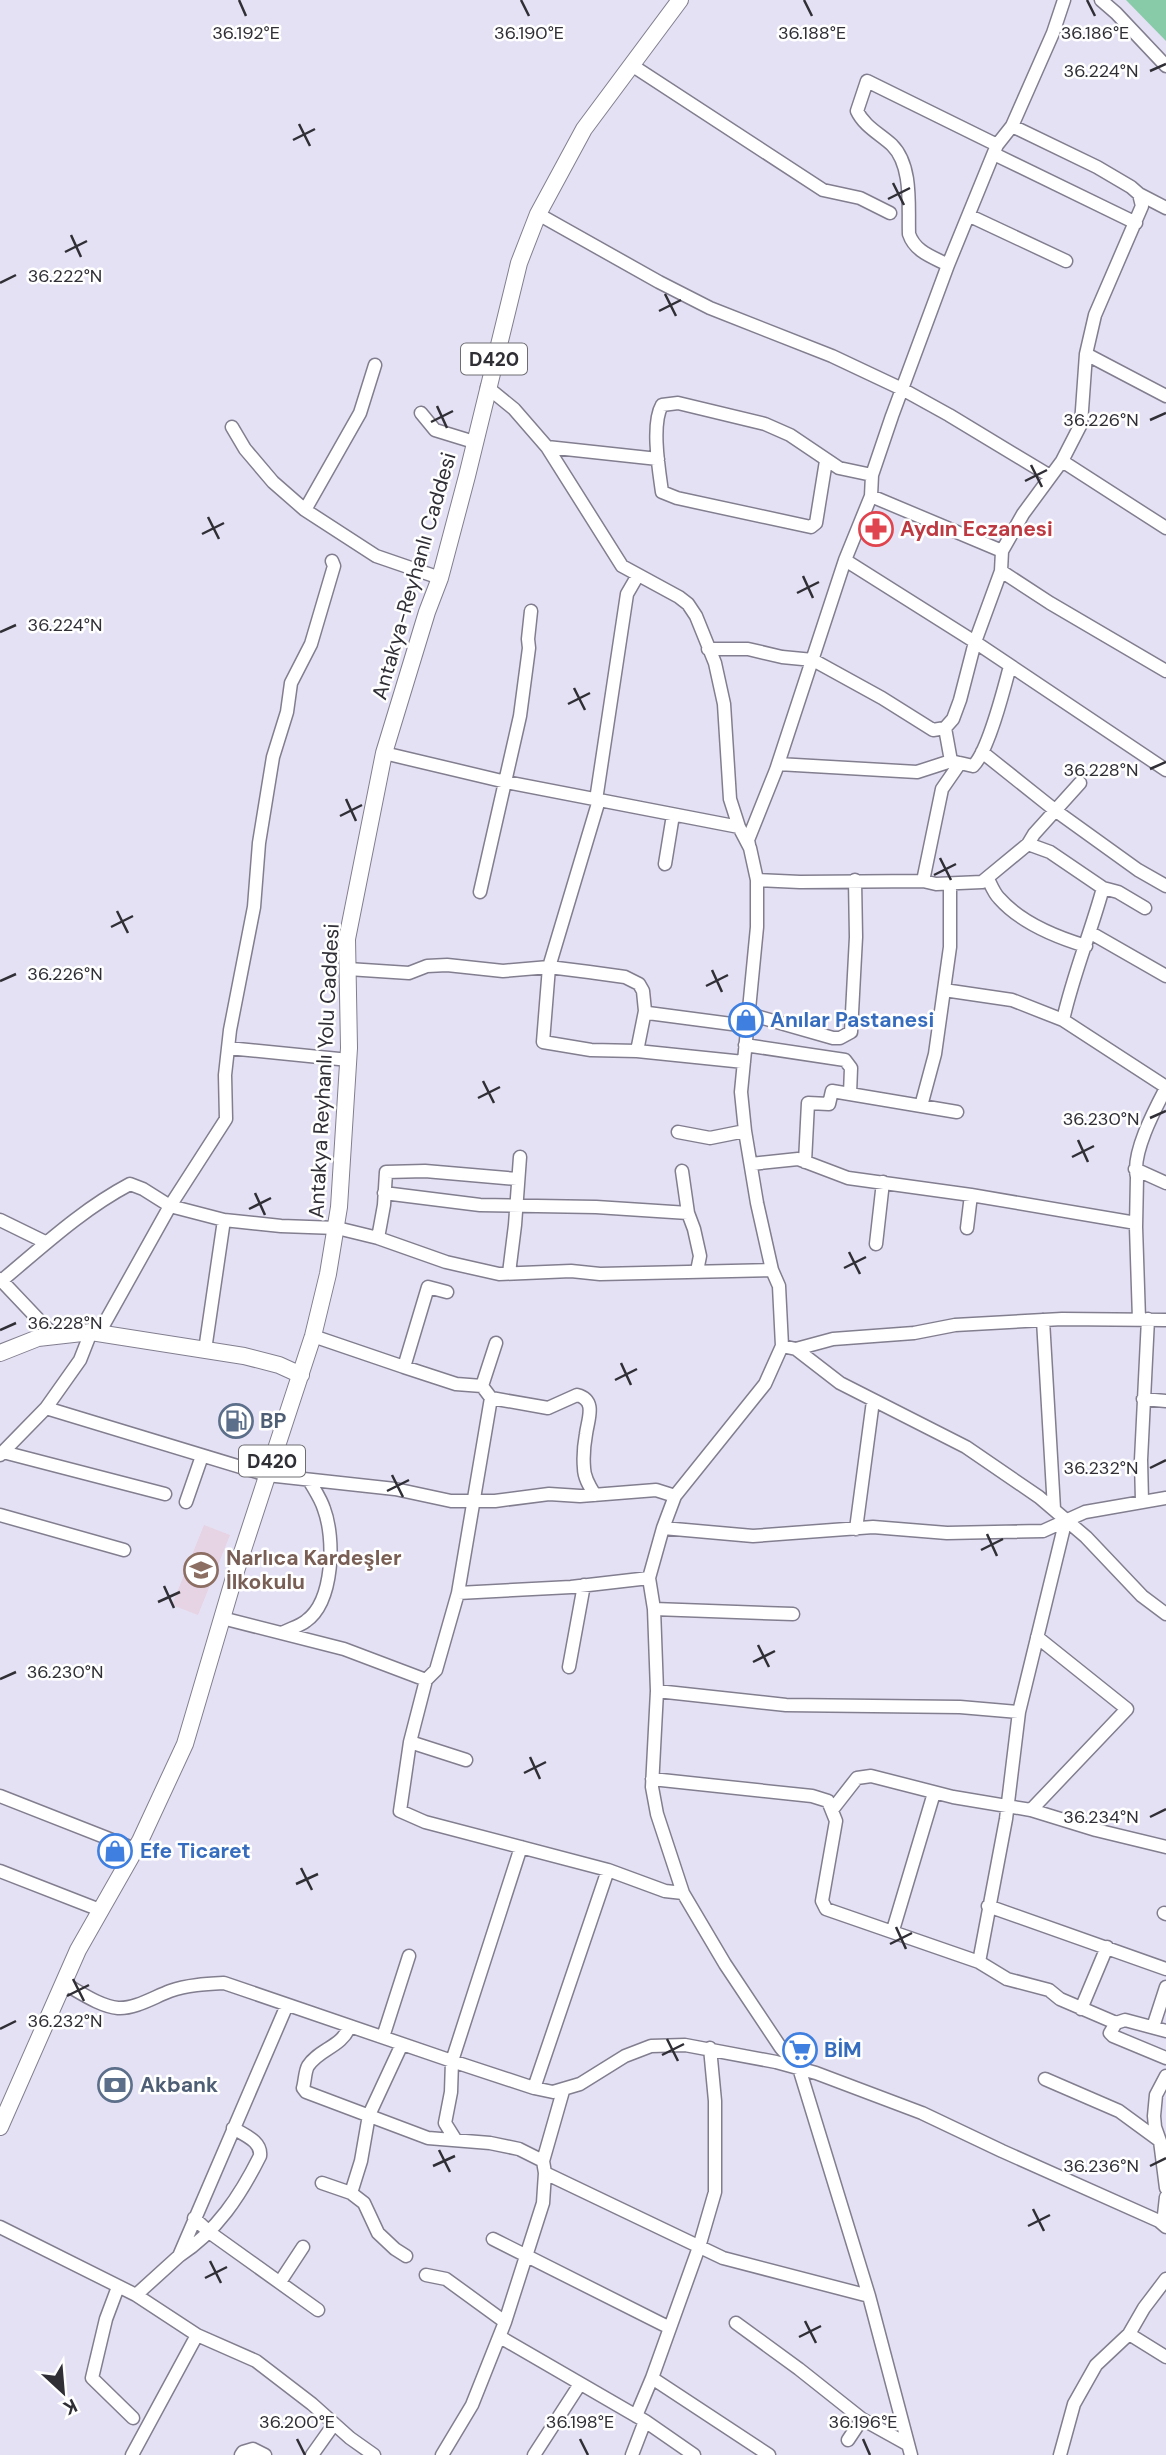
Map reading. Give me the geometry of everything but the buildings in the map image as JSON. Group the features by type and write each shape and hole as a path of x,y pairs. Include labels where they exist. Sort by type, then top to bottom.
{"main road":[{"name":"Antakya-Reyhanlı Caddesi","path":"384,753 426,612 440,578 519,263 538,214 584,129 680,0"},
{"name":"Antakya Reyhanlı Yolu Caddesi","path":"0,2127 78,1950 135,1849 185,1745 222,1618 313,1336 337,1228 349,1060 347,939 384,753"},
{"path":"0,1353 38,1338 95,1333 205,1350 279,1365 301,1374"}],"street":[{"path":"782,2058 683,1893 657,1814 652,1779 657,1691 654,1609 649,1578 663,1528 675,1496 765,1384 782,1346 779,1286 772,1270 751,1164 741,1093 757,927 757,880 748,840 778,764 845,560 872,496 872,475 948,265 995,150 1012,126 1053,33 1064,0"},
{"path":"1101,0 1166,66"},
{"path":"633,66 823,190 860,198 890,212"},
{"path":"948,265 923,253 911,241 908,189 902,161 895,148 861,120 857,111 867,81 1136,223"},
{"path":"1012,126 1097,167 1166,208"},
{"path":"708,649 748,649 782,657 813,660 933,730 946,728 953,719 960,700 975,642 1002,571 1002,551 1023,514 1062,461 1081,424 1086,354 1095,315 1136,223 1142,206 1139,194"},
{"path":"538,214 710,308 832,356 902,389 1050,476"},
{"path":"970,216 1066,261"},
{"path":"1086,354 1166,396"},
{"path":"305,510 360,413 375,365"},
{"path":"487,387 514,409 547,447 622,566 688,604 696,616 715,663 724,704 730,799 739,827 750,848"},
{"path":"826,461 816,523 811,527 677,498 662,492 657,414 662,405 678,402 765,424 790,435 839,468 872,475"},
{"path":"421,412 435,430 474,442"},
{"path":"232,427 245,449 274,482 305,510 376,556 440,578"},
{"path":"547,447 658,459"},
{"path":"1062,461 1166,528"},
{"path":"872,496 972,536 1002,551"},
{"path":"845,560 975,642 1166,770"},
{"path":"2,1448 46,1408 80,1360 170,1206 226,1119 225,1075 228,1048 254,907 259,844 273,757 287,712 291,683 311,644 334,566 332,561"},
{"path":"1002,571 1049,603 1166,671"},
{"path":"638,575 626,594 597,800 550,967 542,1042 591,1050 638,1051 744,1062"},
{"path":"480,892 520,716 531,611"},
{"path":"778,764 917,772 955,762 973,766 980,759 997,714 1010,666"},
{"path":"923,881 942,789 955,762 946,728"},
{"path":"982,752 1056,811 1138,870 1166,886"},
{"path":"384,753 506,782 739,827"},
{"path":"757,880 923,881 950,884 982,882 1028,844 1080,783"},
{"path":"665,864 673,815"},
{"path":"1028,844 1049,852 1103,888 1118,892 1145,908"},
{"path":"988,879 998,897 1025,919 1066,940 1086,946"},
{"path":"645,1011 748,1020 833,1038 840,1038 851,1032 856,937 855,880"},
{"path":"921,1106 935,1054 950,947 950,884"},
{"path":"1063,1020 1070,988 1091,933 1103,888"},
{"path":"1091,933 1166,976"},
{"path":"348,969 409,973 427,966 447,965 503,971 550,967 625,977 639,984 643,991 645,1011 638,1051"},
{"path":"944,989 1012,1000 1063,1020 1166,1087 1139,1150 1135,1169 1143,1319 1142,1501"},
{"path":"745,1045 845,1060 851,1068 850,1094"},
{"path":"228,1048 349,1060"},
{"path":"805,1162 808,1103 829,1104 832,1091 957,1112"},
{"path":"678,1132 710,1138 745,1131"},
{"path":"509,1273 520,1157"},
{"path":"751,1164 798,1159 848,1178 971,1195 1136,1223"},
{"path":"1135,1169 1166,1183"},
{"path":"378,1238 386,1172 425,1171 517,1179"},
{"path":"682,1171 688,1213 700,1256 697,1271"},
{"path":"876,1244 883,1182"},
{"path":"55,1337 1,1280 45,1242 105,1197 130,1184 144,1189 170,1206 224,1220 337,1228 378,1238 446,1262 499,1274 772,1270"},
{"path":"384,1193 480,1205 596,1207 688,1213"},
{"path":"967,1228 971,1195"},
{"path":"0,1220 45,1242"},
{"path":"205,1350 224,1220"},
{"path":"404,1367 428,1287 447,1292"},
{"path":"796,1349 833,1339 914,1333 955,1325 1043,1320 1166,1320"},
{"path":"1043,1320 1054,1509"},
{"path":"313,1336 456,1384 482,1386 491,1398 548,1408 577,1395 584,1397 591,1410 584,1471 595,1495"},
{"path":"482,1386 496,1343"},
{"path":"782,1346 796,1349 840,1383 965,1447 1039,1496 1115,1565 1142,1596 1166,1614"},
{"path":"491,1398 458,1593 436,1670 426,1680 410,1742 400,1811 425,1822 608,1870 665,1891 683,1893"},
{"path":"1143,1399 1166,1401"},
{"path":"856,1529 873,1401"},
{"path":"46,1408 267,1475 358,1483 451,1501 495,1502 549,1494 595,1495 656,1490 675,1496"},
{"path":"2,1448 165,1494"},
{"path":"186,1502 202,1456"},
{"path":"282,1633 307,1621 320,1602 328,1578 330,1540 324,1508 309,1480"},
{"path":"663,1528 753,1536 873,1527 947,1533 1043,1531 1066,1519 1107,1506 1166,1498"},
{"path":"0,1515 124,1550"},
{"path":"979,1962 1007,1805 1019,1712 1066,1519"},
{"path":"458,1593 649,1578"},
{"path":"569,1667 584,1585"},
{"path":"654,1609 793,1614"},
{"path":"222,1618 344,1649 426,1680"},
{"path":"1031,1810 1127,1709 1037,1637"},
{"path":"657,1691 786,1705 960,1706 1019,1712"},
{"path":"410,1742 466,1760"},
{"path":"832,1810 857,1778 871,1776 934,1793 1031,1810 1096,1830 1166,1847"},
{"path":"652,1779 812,1796 828,1801 836,1821 822,1901 826,1909 979,1962 1007,1979 1049,1990 1060,1999 1116,2022 1125,2020 1166,2031"},
{"path":"893,1930 934,1793"},
{"path":"0,1797 135,1849"},
{"path":"455,2139 446,2123 452,2061 521,1847"},
{"path":"534,2088 608,1870"},
{"path":"0,1871 100,1910"},
{"path":"988,1906 1166,1969"},
{"path":"1082,2009 1107,1947"},
{"path":"383,2037 409,1956"},
{"path":"63,1983 102,2003 120,2008 139,2004 172,1990 224,1983 452,2061 553,2092 580,2084 625,2056 651,2046 685,2045 782,2058 799,2068 922,2113 1164,2225 1166,2197"},
{"path":"1153,2027 1166,1987"},
{"path":"179,2256 287,2005"},
{"path":"1116,2022 1110,2033 1112,2036 1166,2058"},
{"path":"350,2026 345,2037 307,2067 303,2088 306,2092 428,2138 490,2143 519,2149 544,2167 723,2258 869,2296"},
{"path":"351,2193 361,2161 369,2115 402,2044"},
{"path":"632,2455 652,2378 699,2247 715,2192 715,2101 710,2048"},
{"path":"799,2068 869,2296 909,2449"},
{"path":"1166,2076 1156,2095 1154,2127 1160,2141 1166,2188"},
{"path":"1045,2079 1119,2111 1160,2141"},
{"path":"442,2455 472,2405 506,2322 543,2203 544,2167 563,2091"},
{"path":"136,2295 209,2232 241,2194 261,2150 257,2143 233,2128"},
{"path":"322,2183 351,2193 364,2203 378,2233 406,2256"},
{"path":"194,2218 209,2232 318,2310"},
{"path":"0,2227 136,2295 197,2335 256,2361 374,2455"},
{"path":"493,2239 670,2328"},
{"path":"280,2282 303,2247"},
{"path":"426,2275 446,2279 506,2322"},
{"path":"1060,2455 1074,2404 1096,2365 1129,2334 1166,2279"},
{"path":"118,2287 106,2319 92,2378 133,2418"},
{"path":"736,2323 862,2419 909,2449"},
{"path":"1129,2334 1166,2357"},
{"path":"132,2455 197,2335"},
{"path":"500,2337 640,2419 694,2455"},
{"path":"652,2378 769,2455"},
{"path":"534,2455 580,2384"},
{"path":"848,2440 862,2419"},
{"path":"312,2455 334,2424"},
{"path":"241,2455 253,2449 265,2455"}],"shaded area":[{"name":"Narlıca Kardeşler İlkokulu","path":"204,1525 230,1535 198,1615 172,1605"}],"green space":[{"path":"1126,0 1166,0 1166,41"}],"place":[{"name":"Aydın Eczanesi","path":"876,529"},
{"name":"Anılar Pastanesi","path":"746,1020"},
{"name":"BP","path":"236,1421"},
{"name":"Narlıca Kardeşler İlkokulu","path":"201,1570"},
{"name":"Efe Ticaret","path":"115,1851"},
{"name":"BİM","path":"800,2050"},
{"name":"Akbank","path":"115,2085"}]}
